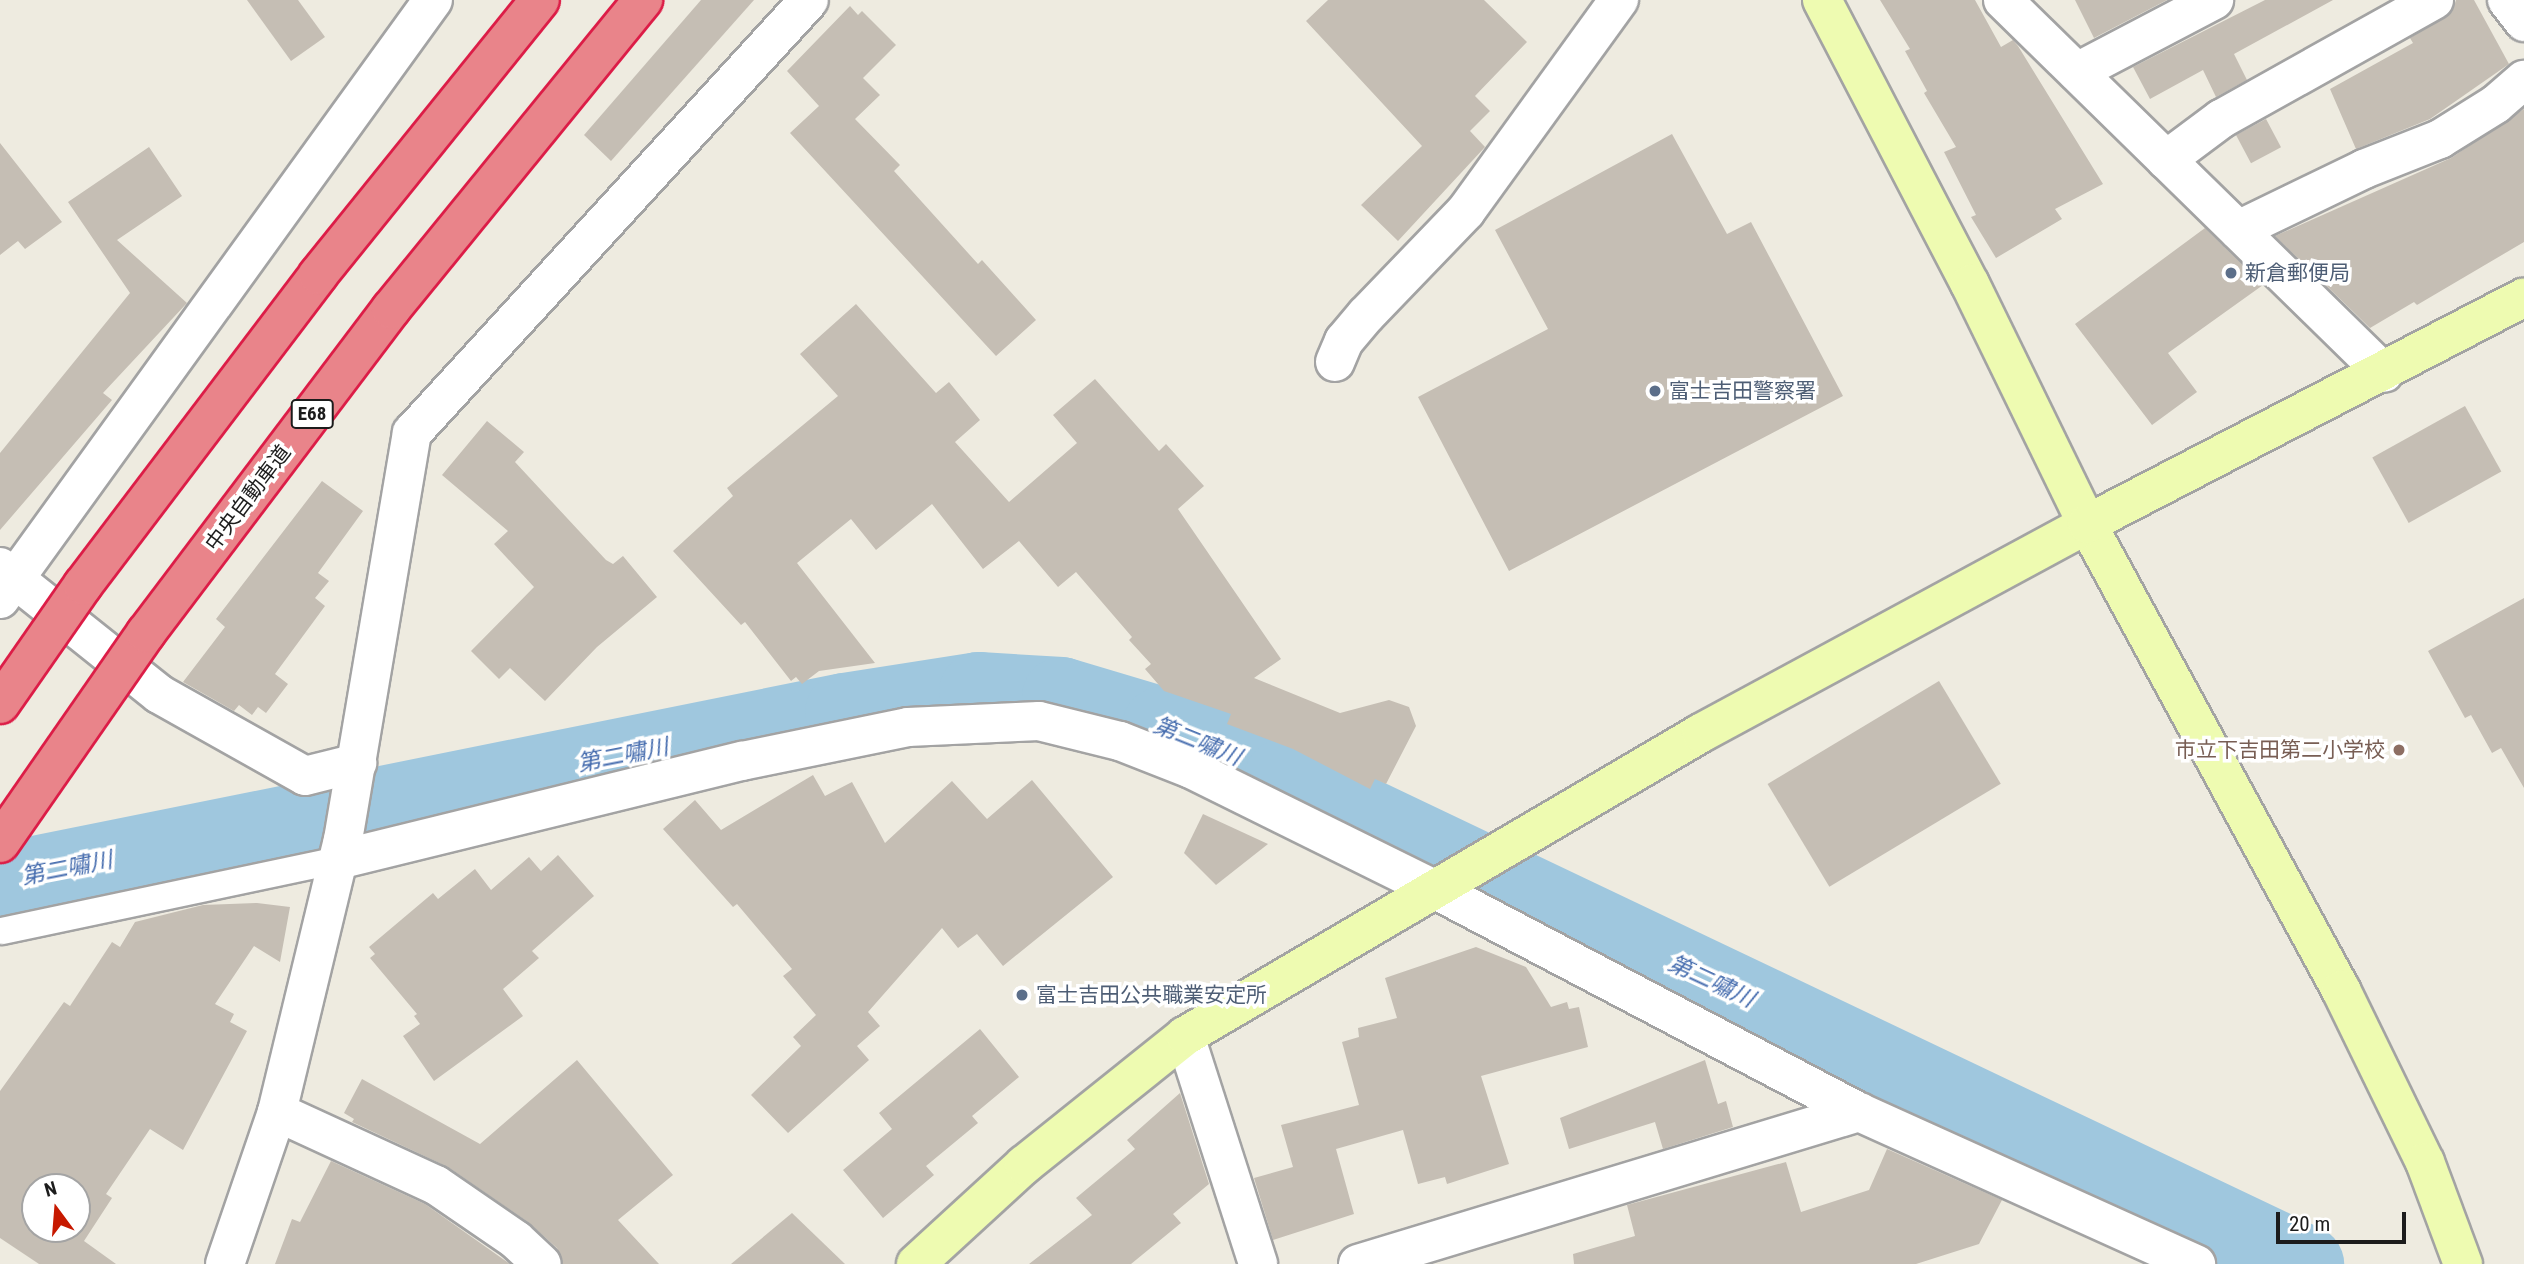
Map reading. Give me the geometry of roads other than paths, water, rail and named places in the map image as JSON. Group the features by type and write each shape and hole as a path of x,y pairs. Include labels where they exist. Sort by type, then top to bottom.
{"highway":[{"path":"0,704 83,584 318,275 540,0"},
{"name":"中央自動車道","path":"0,843 146,633 391,309 643,0"}],"street":[{"path":"355,776 305,776 159,694 4,582 433,0"},
{"path":"225,1264 277,1112 340,850 355,776 412,433 809,0"},
{"path":"1335,362 1344,341 1366,315 1466,211 1619,0"},
{"path":"1822,0 1970,284 2087,524 2341,990 2425,1162 2463,1264"},
{"path":"2077,72 2214,0"},
{"path":"2166,160 2221,119 2434,0"},
{"path":"2507,0 2524,22"},
{"path":"2004,1 2384,373"},
{"path":"2238,230 2364,169 2440,139 2496,104 2524,80"},
{"path":"916,1264 1024,1165 1185,1037 1701,733 2087,524 2384,373 2524,297"},
{"path":"340,850 908,727 1039,721 1120,741 1191,769 1448,883 1859,1112 2196,1264"},
{"path":"1185,1037 1258,1264"},
{"path":"277,1112 436,1185 542,1264"},
{"path":"1358,1264 1859,1112"}],"lane":[{"path":"2,931 340,850"}],"waterway":[{"name":"第二嘯川","path":"0,882 844,712 978,691 1061,696 1161,726 1283,778 2304,1264"}],"place":[{"name":"新倉郵便局","path":"2231,273"},
{"name":"富士吉田警察署","path":"1655,391"},
{"name":"市立下吉田第二小学校","path":"2399,750"},
{"name":"富士吉田公共職業安定所","path":"1022,995"}]}
